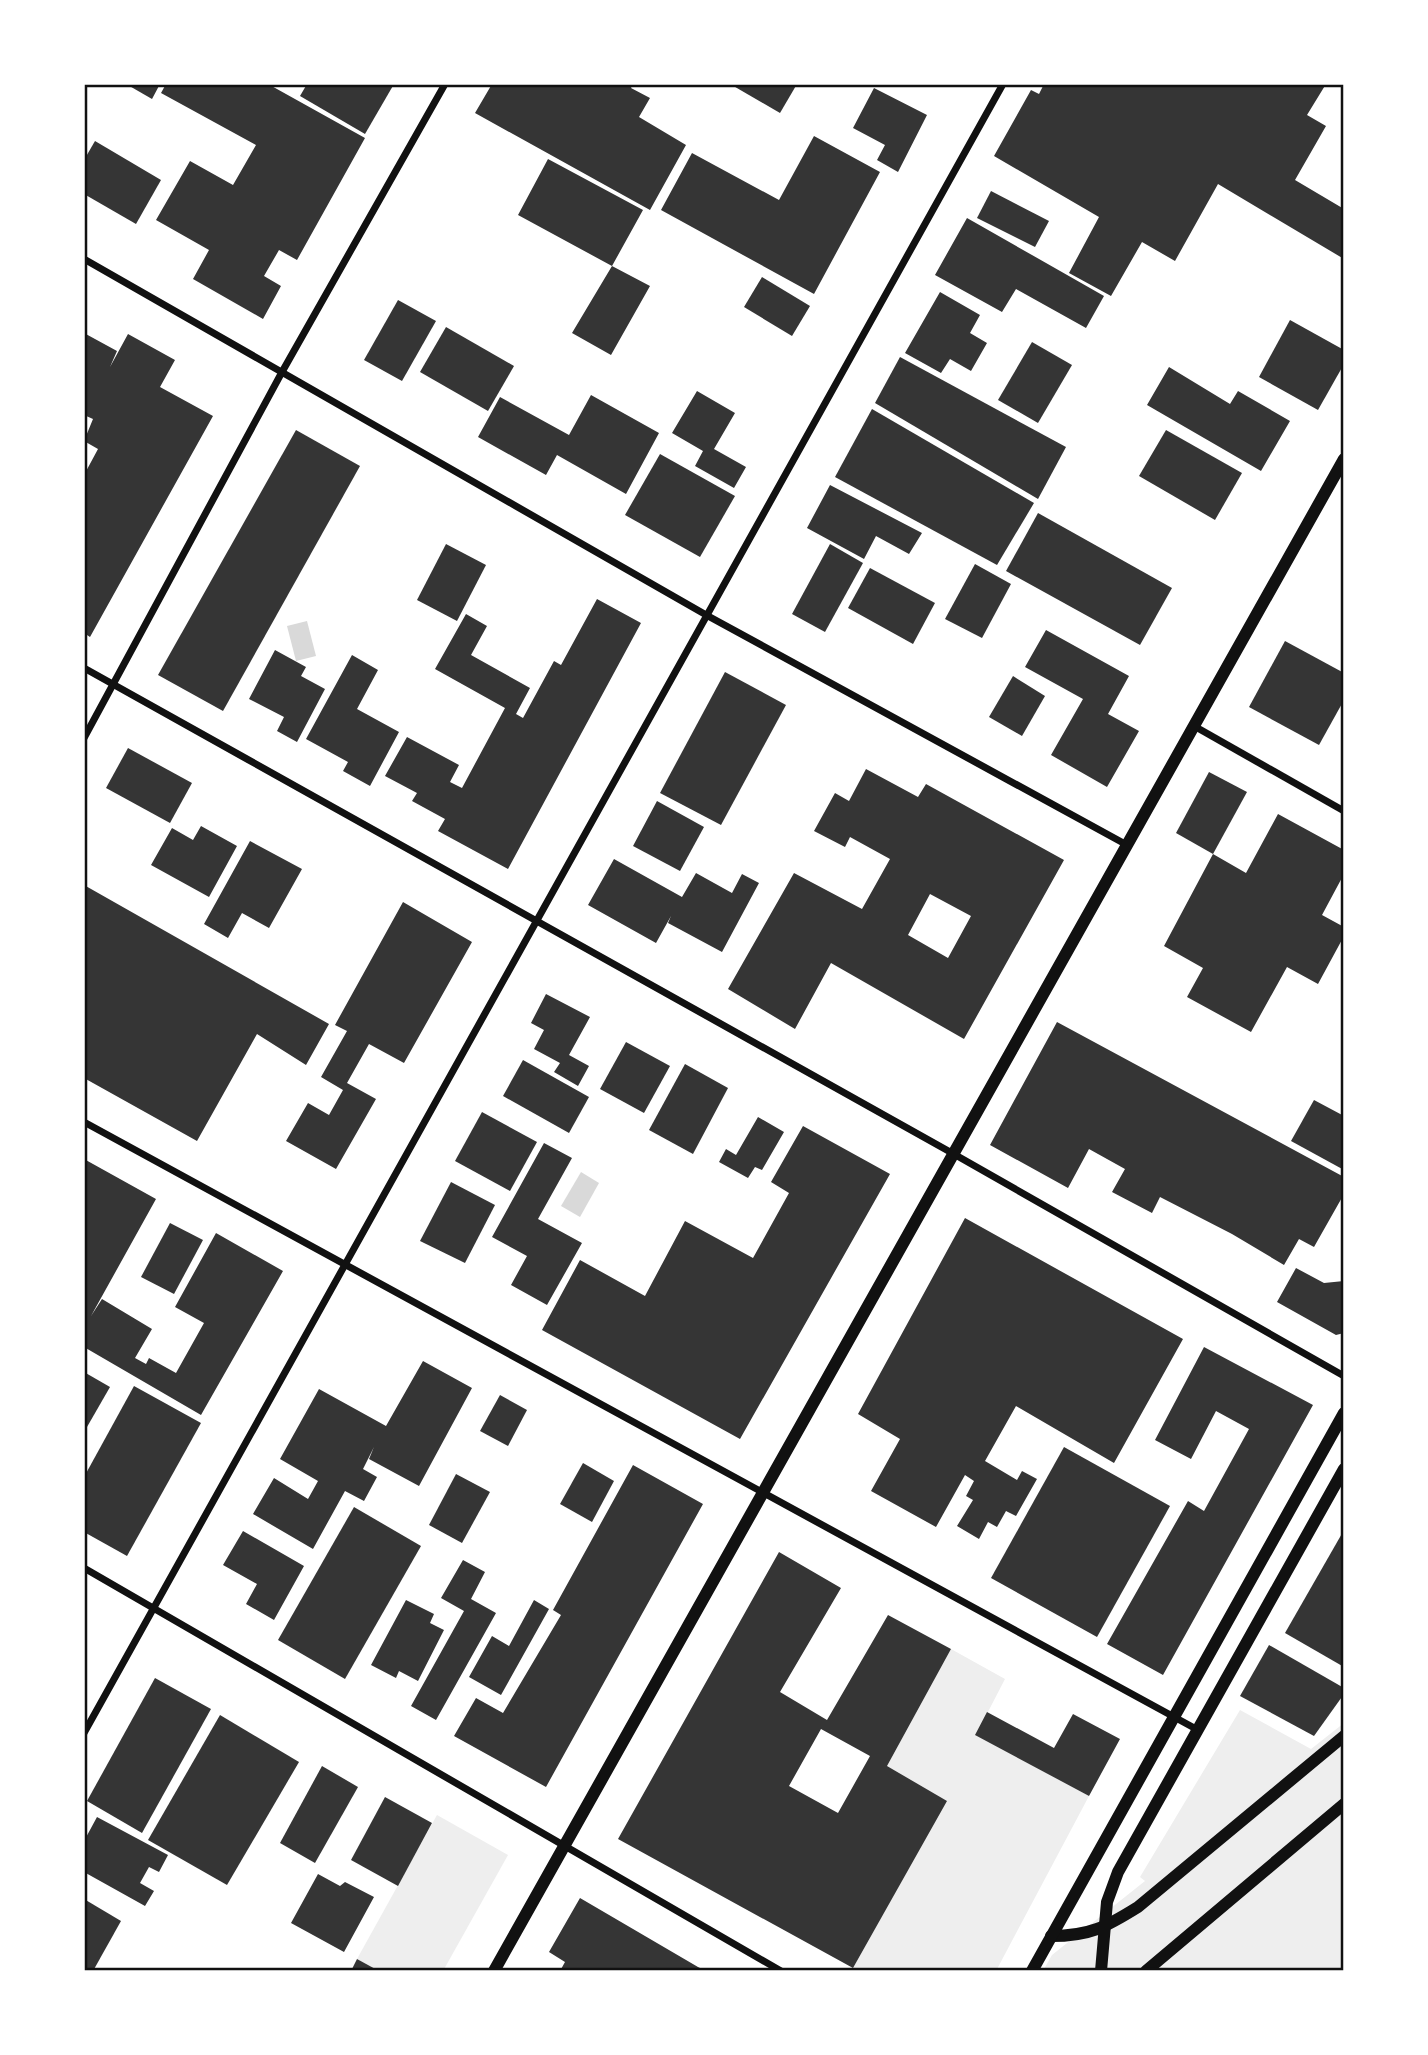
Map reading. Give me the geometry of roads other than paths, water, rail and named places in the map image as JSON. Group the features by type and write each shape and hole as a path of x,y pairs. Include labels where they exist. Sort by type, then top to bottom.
{"street":[{"path":"84,738 282,372 445,84"},
{"path":"84,1733 1003,84"},
{"path":"84,259 708,616 1127,845"},
{"path":"494,1971 1344,459"},
{"path":"84,668 952,1153 1344,1376"},
{"path":"1194,726 1344,811"},
{"path":"84,1122 1199,1731"},
{"path":"1032,1971 1344,1413"},
{"path":"1101,1971 1107,1902 1118,1872 1344,1469"},
{"path":"84,1568 781,1971"},
{"path":"1051,1936 1078,1936 1103,1929 1138,1907 1344,1736"},
{"path":"1146,1971 1344,1804"}]}
